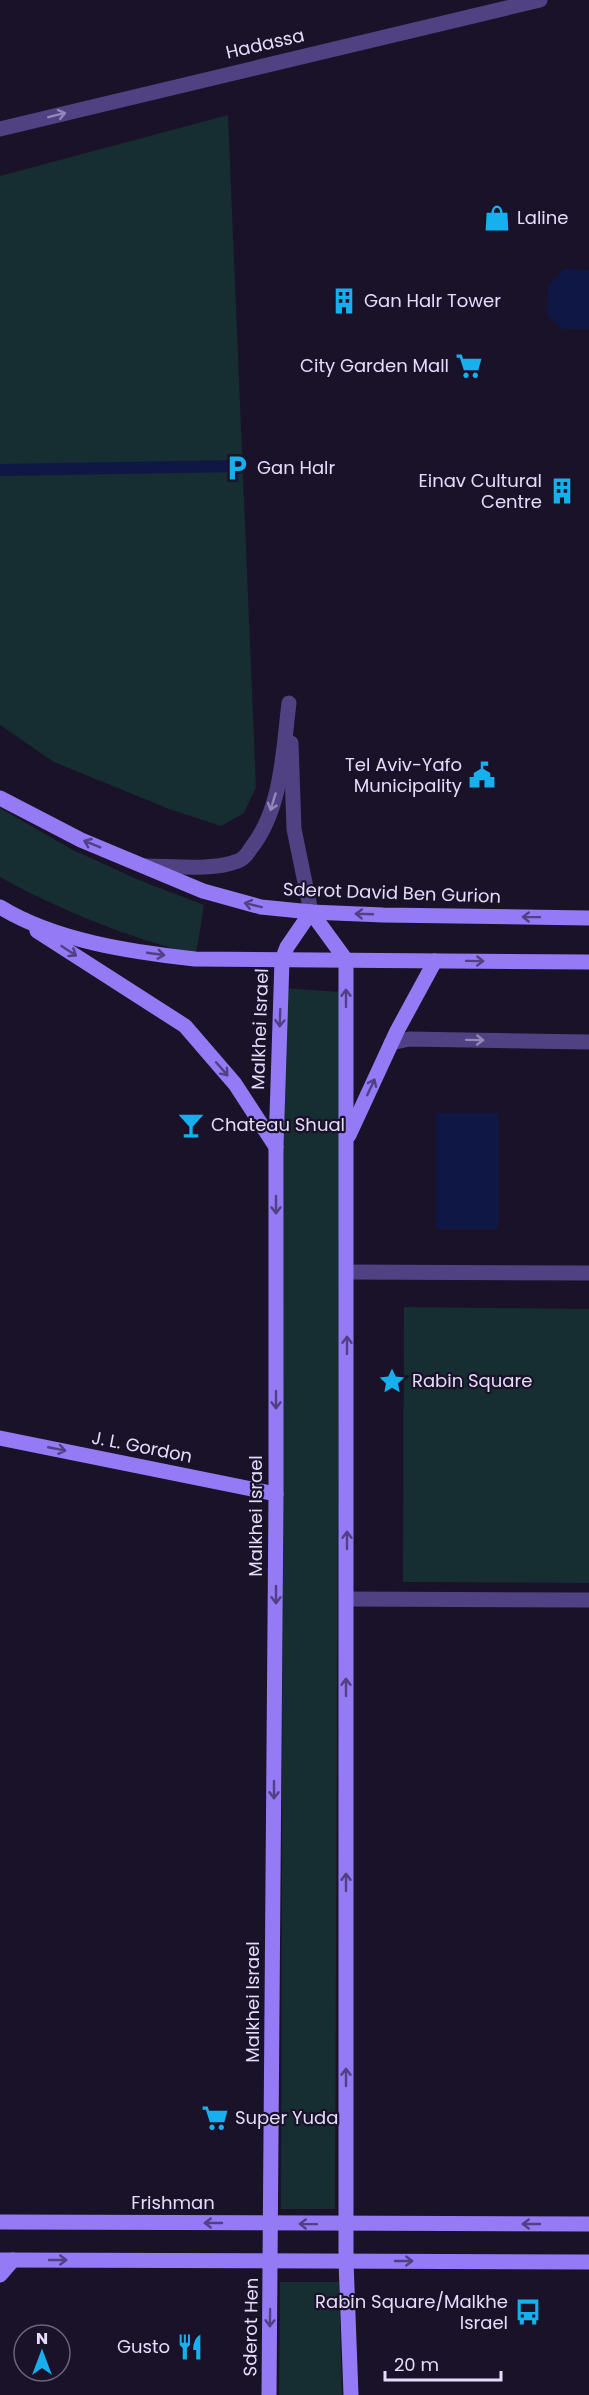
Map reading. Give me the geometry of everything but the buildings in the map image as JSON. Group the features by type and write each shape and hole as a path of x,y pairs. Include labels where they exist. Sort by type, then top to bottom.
{"street":[{"name":"Hadassa","path":"0,129 264,64 540,0"},
{"path":"146,866 209,866 240,861 246,855 264,832 277,789 289,703 294,829 311,912 346,960 345,2260 351,2395"},
{"name":"Sderot David Ben Gurion","path":"0,798 81,840 203,891 261,907 311,912 589,918"},
{"path":"0,908 185,1026 235,1084 276,1147"},
{"name":"Malkhei Israel","path":"271,2260 276,1147 282,960 287,947 311,912"},
{"path":"19,919 94,942 195,959 589,962"},
{"path":"346,1140 391,1043 435,961"},
{"path":"391,1043 409,1039 589,1042"},
{"path":"347,1272 589,1273"},
{"name":"J. L. Gordon","path":"0,1438 276,1494"},
{"path":"347,1599 589,1600"},
{"name":"Frishman","path":"0,2222 345,2223"},
{"path":"345,2223 589,2224"},
{"path":"0,2275 7,2260 589,2262"},
{"name":"Sderot Hen","path":"269,2395 271,2260"}],"green space":[{"path":"228,115 256,787 244,813 221,826 169,809 54,762 0,725 0,176"},
{"path":"0,808 73,850 139,880 204,905 196,955 95,922 0,877"},
{"path":"284,988 340,992 335,2209 281,2209"},
{"path":"404,1307 589,1309 589,1583 403,1582"},
{"path":"280,2282 339,2282 342,2395 279,2395"}],"shaded area":[{"path":"564,269 589,270 589,329 562,329 547,315 548,285"},
{"path":"436,1113 589,1113 498,1209 498,1229 436,1229"}],"pier":[{"path":"498,1110 589,1110 589,1211 501,1211 501,1229 498,1232"}],"waterway":[{"path":"0,470 239,466"}],"place":[{"name":"Laline","path":"497,218"},
{"name":"Gan HaIr Tower","path":"344,301"},
{"name":"City Garden Mall","path":"469,366"},
{"name":"Gan HaIr","path":"237,468"},
{"name":"Einav Cultural Centre","path":"562,491"},
{"name":"Tel Aviv-Yafo Municipality","path":"482,775"},
{"name":"Chateau Shual","path":"191,1125"},
{"name":"Rabin Square","path":"392,1381"},
{"name":"Super Yuda","path":"215,2118"},
{"name":"Rabin Square/Malkhe Israel","path":"528,2312"},
{"name":"Gusto","path":"190,2347"}]}
